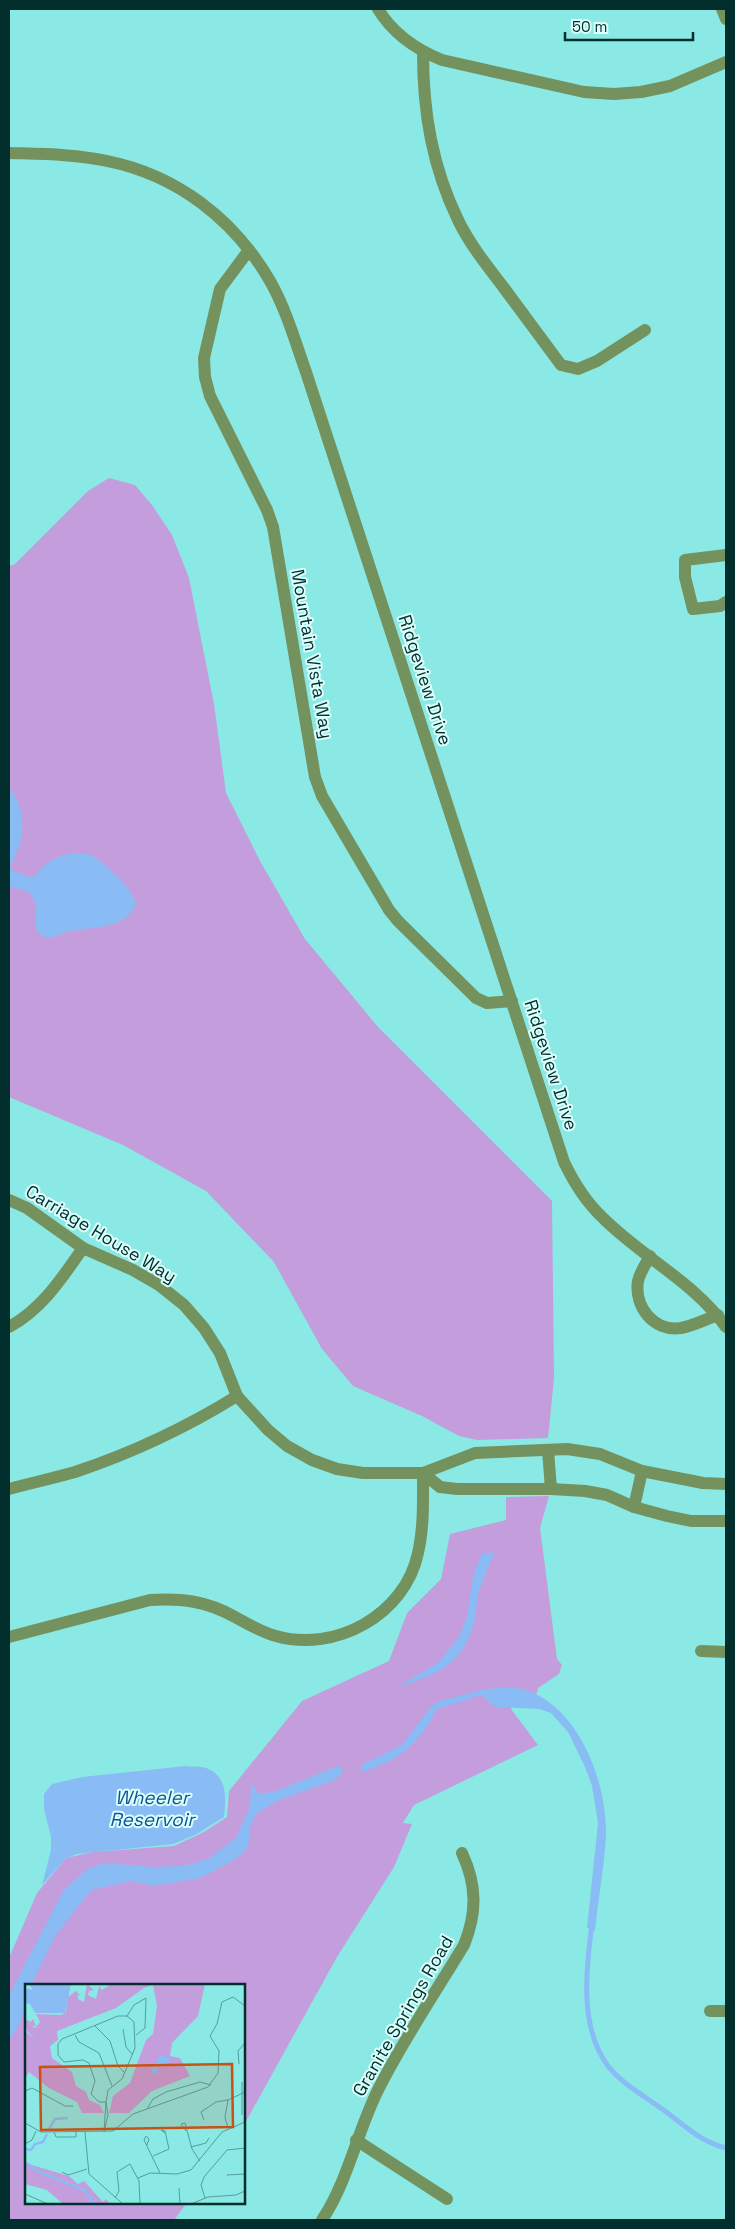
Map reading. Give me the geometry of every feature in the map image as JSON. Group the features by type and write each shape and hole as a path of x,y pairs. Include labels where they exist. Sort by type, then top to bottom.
{"street":[{"path":"378,9 391,27 405,40 423,52 442,60 584,92 614,94 641,92 670,86 726,62"},
{"path":"722,9 726,19"},
{"path":"423,52 423,90 427,127 436,163 447,195 460,223 480,256 561,365 578,369 597,362 645,330"},
{"name":"Ridgeview Drive","path":"9,153 87,158 142,170 176,186 210,208 234,230 270,281 294,339 556,1138 572,1179 604,1220 699,1297 718,1315 726,1327"},
{"name":"Mountain Vista Way","path":"249,250 220,289 204,358 205,377 210,396 267,510 273,528 315,776 327,804 388,910 476,998 487,1004 512,1001"},
{"path":"726,556 685,560 685,577 693,609 720,606 726,602"},
{"name":"Carriage House Way","path":"9,1200 27,1208 83,1248 133,1270 159,1285 184,1305 204,1328 220,1353 237,1396 268,1430 287,1446 312,1460 336,1469 362,1473 424,1473 475,1453 566,1449 600,1454 642,1472 703,1483 726,1484"},
{"path":"9,1327 32,1312 50,1294 83,1248"},
{"path":"650,1256 638,1278 637,1292 645,1314 655,1322 667,1327 680,1328 718,1315"},
{"path":"9,1489 74,1472 129,1452 237,1396"},
{"path":"548,1450 551,1489"},
{"path":"634,1507 642,1472"},
{"path":"424,1473 440,1487 457,1489 551,1489 607,1495 634,1507 691,1521 726,1521"},
{"path":"9,1638 150,1600 174,1598 195,1601 215,1607 254,1628 276,1636 299,1640 322,1639 344,1634 365,1624 382,1612 397,1596 409,1578 418,1555 422,1531 424,1473"},
{"path":"701,1650 726,1652"},
{"name":"Granite Springs Road","path":"322,2220 339,2188 356,2140 377,2091 464,1945 471,1927 475,1908 474,1890 470,1869 462,1853"},
{"path":"710,2011 726,2011"},
{"path":"356,2140 447,2199"}],"shaded area":[{"path":"109,478 135,485 152,505 172,535 189,578 214,704 226,793 260,861 305,939 378,1027 552,1201 554,1378 548,1438 477,1440 459,1436 422,1416 353,1386 322,1349 274,1262 206,1191 123,1145 9,1097 9,566 15,564 88,491"},
{"path":"549,1496 540,1528 557,1659 562,1665 559,1674 538,1688 533,1708 512,1707 511,1709 538,1745 414,1805 403,1823 412,1824 394,1867 337,1957 245,2123 245,1984 25,1984 25,2204 186,2204 174,2220 9,2220 9,1958 37,1893 66,1858 93,1852 174,1846 204,1832 227,1817 229,1791 302,1701 389,1661 407,1613 441,1579 450,1534 506,1520 506,1497"}],"water":[{"path":"9,788 20,807 22,817 19,847 10,867 15,872 33,878 44,866 59,857 76,853 93,856 122,882 134,899 136,904 124,919 106,926 66,932 51,938 44,937 38,932 36,905 29,892 9,886"},
{"path":"494,1552 477,1597 475,1618 470,1633 457,1656 437,1672 397,1687 438,1663 459,1637 467,1616 474,1572 482,1554"},
{"path":"505,1687 529,1691 550,1703 567,1720 582,1741 593,1764 601,1789 606,1837 595,1931 587,1928 598,1823 592,1786 568,1732 551,1713 539,1709 495,1707 481,1695 437,1709 423,1732 407,1749 387,1762 362,1772 361,1765 402,1745 430,1708 437,1702 482,1690"},
{"name":"Wheeler Reservoir","path":"186,1766 206,1768 218,1776 224,1788 224,1817 195,1835 173,1844 77,1854 65,1859 42,1885 51,1850 51,1837 44,1809 44,1794 52,1784 82,1777"},
{"path":"338,1766 342,1768 342,1775 332,1781 277,1801 256,1814 250,1827 250,1839 246,1850 234,1860 200,1878 155,1886 131,1881 91,1890 55,1936 31,1984 25,1984 25,2000 22,2015 17,2028 9,2040 9,1996 63,1891 87,1869 105,1863 155,1867 184,1866 208,1859 236,1838 249,1809 252,1784 259,1794 276,1791"}],"waterway":[{"path":"592,1924 588,1960 587,1997 592,2034 599,2051 608,2066 627,2084 701,2138 726,2148"}]}
